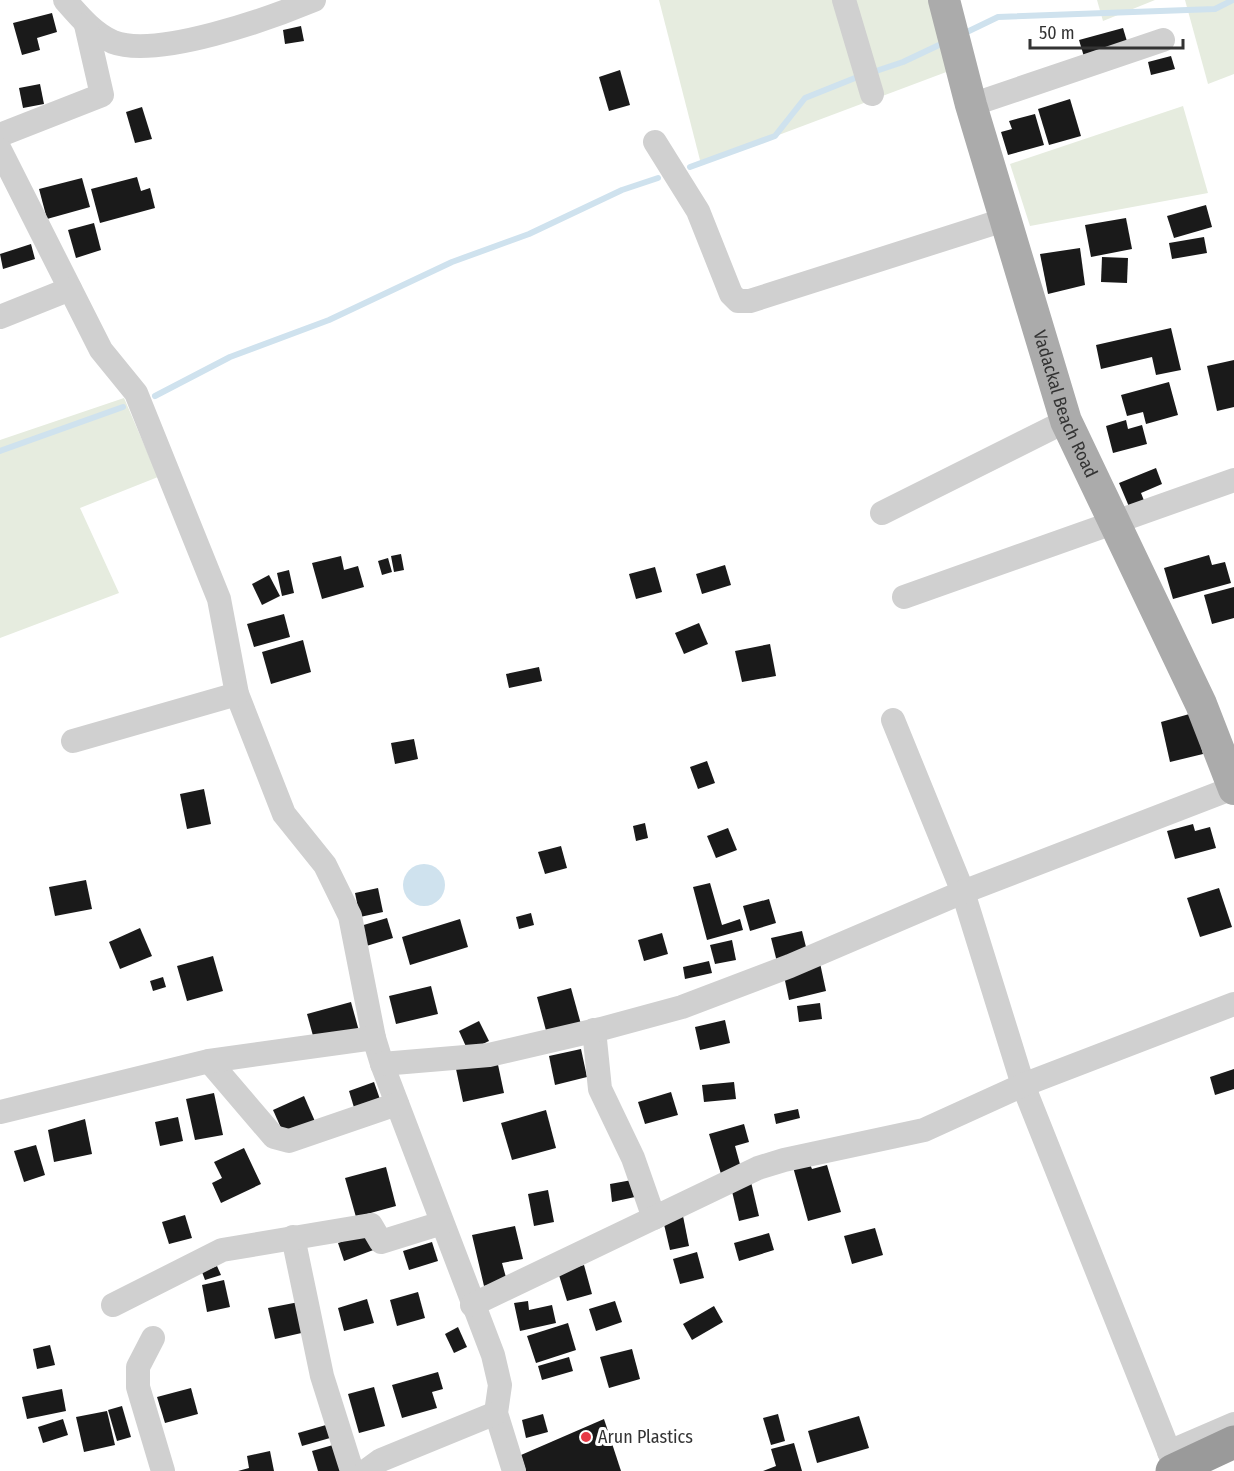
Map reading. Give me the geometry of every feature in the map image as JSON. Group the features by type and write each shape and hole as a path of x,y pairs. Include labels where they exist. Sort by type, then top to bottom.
{"highway":[{"path":"1172,1464 1234,1442"}],"main road":[{"name":"Vadackal Beach Road","path":"944,0 971,105 1066,421 1201,704 1234,788"}],"street":[{"path":"65,0 86,25 113,42 130,46 158,44 227,32 266,21 314,0"},
{"path":"844,0 868,82"},
{"path":"0,135 102,95 86,25"},
{"path":"971,105 1163,40"},
{"path":"655,142 698,211 731,294 738,301 750,301 1007,219"},
{"path":"0,150 8,187 70,289 101,350 136,393 219,599 237,694 284,814 325,865 350,916 374,1038 382,1064 472,1305 493,1355 500,1386 496,1413 514,1471"},
{"path":"0,317 70,289"},
{"path":"882,513 1066,421"},
{"path":"904,597 1234,480"},
{"path":"73,741 237,694"},
{"path":"893,720 963,892 1023,1086 1172,1464 1234,1424"},
{"path":"382,1064 489,1055 682,1007 768,974 963,892 1234,788"},
{"path":"472,1305 758,1168 784,1160 924,1130 1023,1086 1234,1004"},
{"path":"594,1030 600,1089 633,1158 654,1218"},
{"path":"0,1112 209,1061 374,1038"},
{"path":"209,1061 274,1137 281,1141 289,1141 397,1104"},
{"path":"113,1305 222,1250 371,1225 381,1242 442,1223"},
{"path":"293,1237 322,1376 352,1471"},
{"path":"153,1338 137,1373 138,1387 164,1471"},
{"path":"366,1471 381,1460 496,1413"}],"shaded area":[{"path":"659,0 930,0 949,71 701,164"},
{"path":"1097,0 1155,0 1103,21"},
{"path":"1185,0 1234,0 1234,74 1208,84"},
{"path":"1183,106 1208,193 1030,226 1010,164"},
{"path":"124,398 158,477 80,508 119,593 0,638 0,440"}],"water":[{"path":"424,864 439,870 445,885 439,900 424,906 409,900 403,885 409,870"}],"building":[{"path":"52,13 57,32 37,38 40,50 22,55 13,23"},
{"path":"301,26 304,41 285,44 283,30"},
{"path":"1123,28 1129,48 1085,60 1079,40"},
{"path":"1171,56 1175,69 1151,75 1148,62"},
{"path":"620,70 630,105 609,111 599,77"},
{"path":"40,84 44,104 23,108 19,88"},
{"path":"1070,99 1081,136 1049,145 1038,109"},
{"path":"142,107 152,139 135,143 126,112"},
{"path":"1035,114 1044,145 1008,155 1001,132 1012,129 1009,121"},
{"path":"137,177 141,191 150,188 155,208 100,223 91,189"},
{"path":"82,178 90,207 47,219 39,189"},
{"path":"1206,205 1212,227 1174,238 1167,216"},
{"path":"1126,218 1132,249 1091,257 1085,225"},
{"path":"94,223 101,250 76,258 68,230"},
{"path":"1204,237 1207,253 1172,259 1169,243"},
{"path":"31,244 35,259 3,269 0,254"},
{"path":"1080,248 1085,285 1048,294 1040,254"},
{"path":"1102,257 1128,258 1127,283 1101,282"},
{"path":"1171,328 1181,370 1156,375 1152,357 1101,369 1096,345"},
{"path":"1234,360 1234,407 1217,411 1207,366"},
{"path":"1169,382 1178,415 1146,424 1143,412 1127,416 1121,395"},
{"path":"1126,420 1128,429 1142,425 1147,444 1113,453 1106,426"},
{"path":"1156,468 1162,484 1141,493 1145,503 1130,509 1119,483"},
{"path":"401,554 404,570 394,572 391,556"},
{"path":"1209,555 1212,565 1225,562 1231,583 1173,599 1164,568"},
{"path":"341,556 344,570 358,566 364,587 322,599 312,563"},
{"path":"388,558 392,572 382,575 378,561"},
{"path":"725,565 731,585 702,594 696,574"},
{"path":"655,567 662,592 636,599 629,574"},
{"path":"289,570 294,593 282,596 277,573"},
{"path":"269,575 280,596 262,605 252,584"},
{"path":"1234,587 1234,618 1212,624 1204,595"},
{"path":"284,614 290,637 254,647 247,624"},
{"path":"699,623 708,644 684,654 675,633"},
{"path":"303,640 311,672 271,684 262,652"},
{"path":"770,644 776,676 742,682 735,651"},
{"path":"539,667 542,681 509,688 506,674"},
{"path":"1193,713 1203,754 1170,762 1161,722"},
{"path":"414,739 418,759 395,764 391,743"},
{"path":"707,761 715,783 698,789 690,767"},
{"path":"204,789 211,824 187,829 180,794"},
{"path":"645,823 648,838 636,841 633,826"},
{"path":"1193,824 1195,831 1210,827 1216,848 1175,859 1167,831"},
{"path":"728,828 737,850 716,858 707,836"},
{"path":"561,846 567,868 545,874 538,852"},
{"path":"86,880 92,909 55,916 49,887"},
{"path":"710,883 722,925 740,919 743,930 707,940 693,887"},
{"path":"378,888 383,912 360,917 355,893"},
{"path":"1219,888 1232,927 1200,937 1187,898"},
{"path":"769,899 776,923 750,931 743,906"},
{"path":"531,913 534,925 519,929 516,917"},
{"path":"387,918 393,938 363,947 357,927"},
{"path":"460,919 468,947 410,965 402,937"},
{"path":"140,928 152,956 120,969 109,942"},
{"path":"802,931 808,955 777,962 771,938"},
{"path":"662,933 668,954 644,961 638,940"},
{"path":"732,940 736,960 715,964 710,945"},
{"path":"213,956 223,991 187,1001 177,966"},
{"path":"709,961 712,973 685,979 683,967"},
{"path":"820,963 826,991 789,1000 783,971"},
{"path":"163,977 166,987 153,991 150,981"},
{"path":"431,986 438,1014 396,1024 389,996"},
{"path":"571,988 582,1028 548,1038 537,997"},
{"path":"351,1002 359,1031 315,1043 307,1014"},
{"path":"820,1003 822,1019 799,1022 797,1006"},
{"path":"725,1020 730,1043 700,1050 695,1027"},
{"path":"479,1021 489,1041 468,1051 459,1031"},
{"path":"581,1049 587,1077 555,1085 549,1056"},
{"path":"497,1060 504,1093 463,1102 456,1069"},
{"path":"1234,1069 1234,1089 1215,1095 1210,1077"},
{"path":"374,1082 382,1105 356,1114 349,1091"},
{"path":"734,1082 736,1099 704,1102 702,1085"},
{"path":"671,1092 678,1115 645,1124 638,1102"},
{"path":"214,1093 223,1135 195,1140 186,1099"},
{"path":"304,1096 317,1126 286,1139 273,1110"},
{"path":"798,1109 800,1118 776,1124 774,1114"},
{"path":"546,1110 556,1148 512,1160 501,1123"},
{"path":"178,1117 183,1141 160,1146 155,1122"},
{"path":"85,1119 92,1154 54,1162 48,1130"},
{"path":"744,1124 749,1142 735,1146 741,1168 721,1174 709,1134"},
{"path":"36,1145 45,1175 24,1182 14,1151"},
{"path":"244,1148 261,1184 221,1203 212,1183 222,1178 214,1162"},
{"path":"809,1162 812,1169 827,1165 841,1212 808,1221 793,1167"},
{"path":"386,1167 396,1206 356,1217 345,1178"},
{"path":"632,1180 635,1197 612,1202 610,1184"},
{"path":"751,1182 759,1216 739,1221 731,1187"},
{"path":"548,1190 554,1222 534,1226 528,1194"},
{"path":"185,1215 192,1238 169,1244 162,1222"},
{"path":"683,1216 689,1246 670,1250 663,1220"},
{"path":"515,1226 523,1259 502,1263 507,1281 484,1286 472,1235"},
{"path":"875,1228 883,1255 852,1264 844,1236"},
{"path":"369,1232 376,1249 344,1261 338,1243"},
{"path":"769,1233 774,1250 739,1261 734,1243"},
{"path":"432,1242 438,1261 409,1270 403,1251"},
{"path":"697,1252 704,1278 680,1284 673,1259"},
{"path":"584,1265 592,1294 567,1301 558,1272"},
{"path":"217,1266 221,1275 205,1280 202,1272"},
{"path":"224,1280 230,1307 207,1312 202,1285"},
{"path":"418,1292 425,1318 397,1326 390,1300"},
{"path":"367,1299 374,1323 344,1331 338,1308"},
{"path":"528,1301 529,1310 552,1305 556,1323 520,1331 514,1303"},
{"path":"615,1301 622,1322 596,1331 589,1309"},
{"path":"299,1302 306,1332 275,1339 268,1308"},
{"path":"714,1306 723,1322 692,1340 683,1324"},
{"path":"568,1323 576,1350 536,1363 527,1336"},
{"path":"458,1327 467,1347 454,1353 445,1334"},
{"path":"50,1345 55,1365 37,1369 33,1349"},
{"path":"632,1349 640,1379 609,1388 600,1357"},
{"path":"569,1357 573,1371 542,1380 538,1366"},
{"path":"438,1372 443,1389 432,1392 437,1408 402,1418 392,1385"},
{"path":"374,1387 385,1426 359,1433 348,1394"},
{"path":"191,1388 198,1414 165,1423 157,1397"},
{"path":"62,1389 66,1411 27,1419 22,1397"},
{"path":"122,1406 131,1437 117,1441 108,1410"},
{"path":"107,1411 115,1445 84,1452 76,1417"},
{"path":"543,1414 548,1432 526,1438 522,1420"},
{"path":"778,1414 785,1441 771,1445 763,1418"},
{"path":"859,1416 869,1448 817,1463 808,1431"},
{"path":"63,1419 68,1435 43,1443 38,1427"},
{"name":"Arun Plastics","path":"604,1419 621,1471 526,1471 521,1455"},
{"path":"326,1425 330,1438 302,1446 298,1433"},
{"path":"794,1443 802,1471 763,1471 776,1466 771,1449"},
{"path":"333,1445 341,1471 318,1471 312,1451"},
{"path":"270,1451 274,1471 238,1471 249,1468 247,1456"}],"waterway":[{"path":"969,31 998,17 1215,9 1233,0"},
{"path":"870,73 903,62 939,45"},
{"path":"690,167 775,136 805,98 860,76"},
{"path":"155,396 230,357 329,320 452,262 529,234 622,190 658,178"},
{"path":"0,451 123,407"}],"place":[{"name":"Arun Plastics","path":"586,1437"}]}
